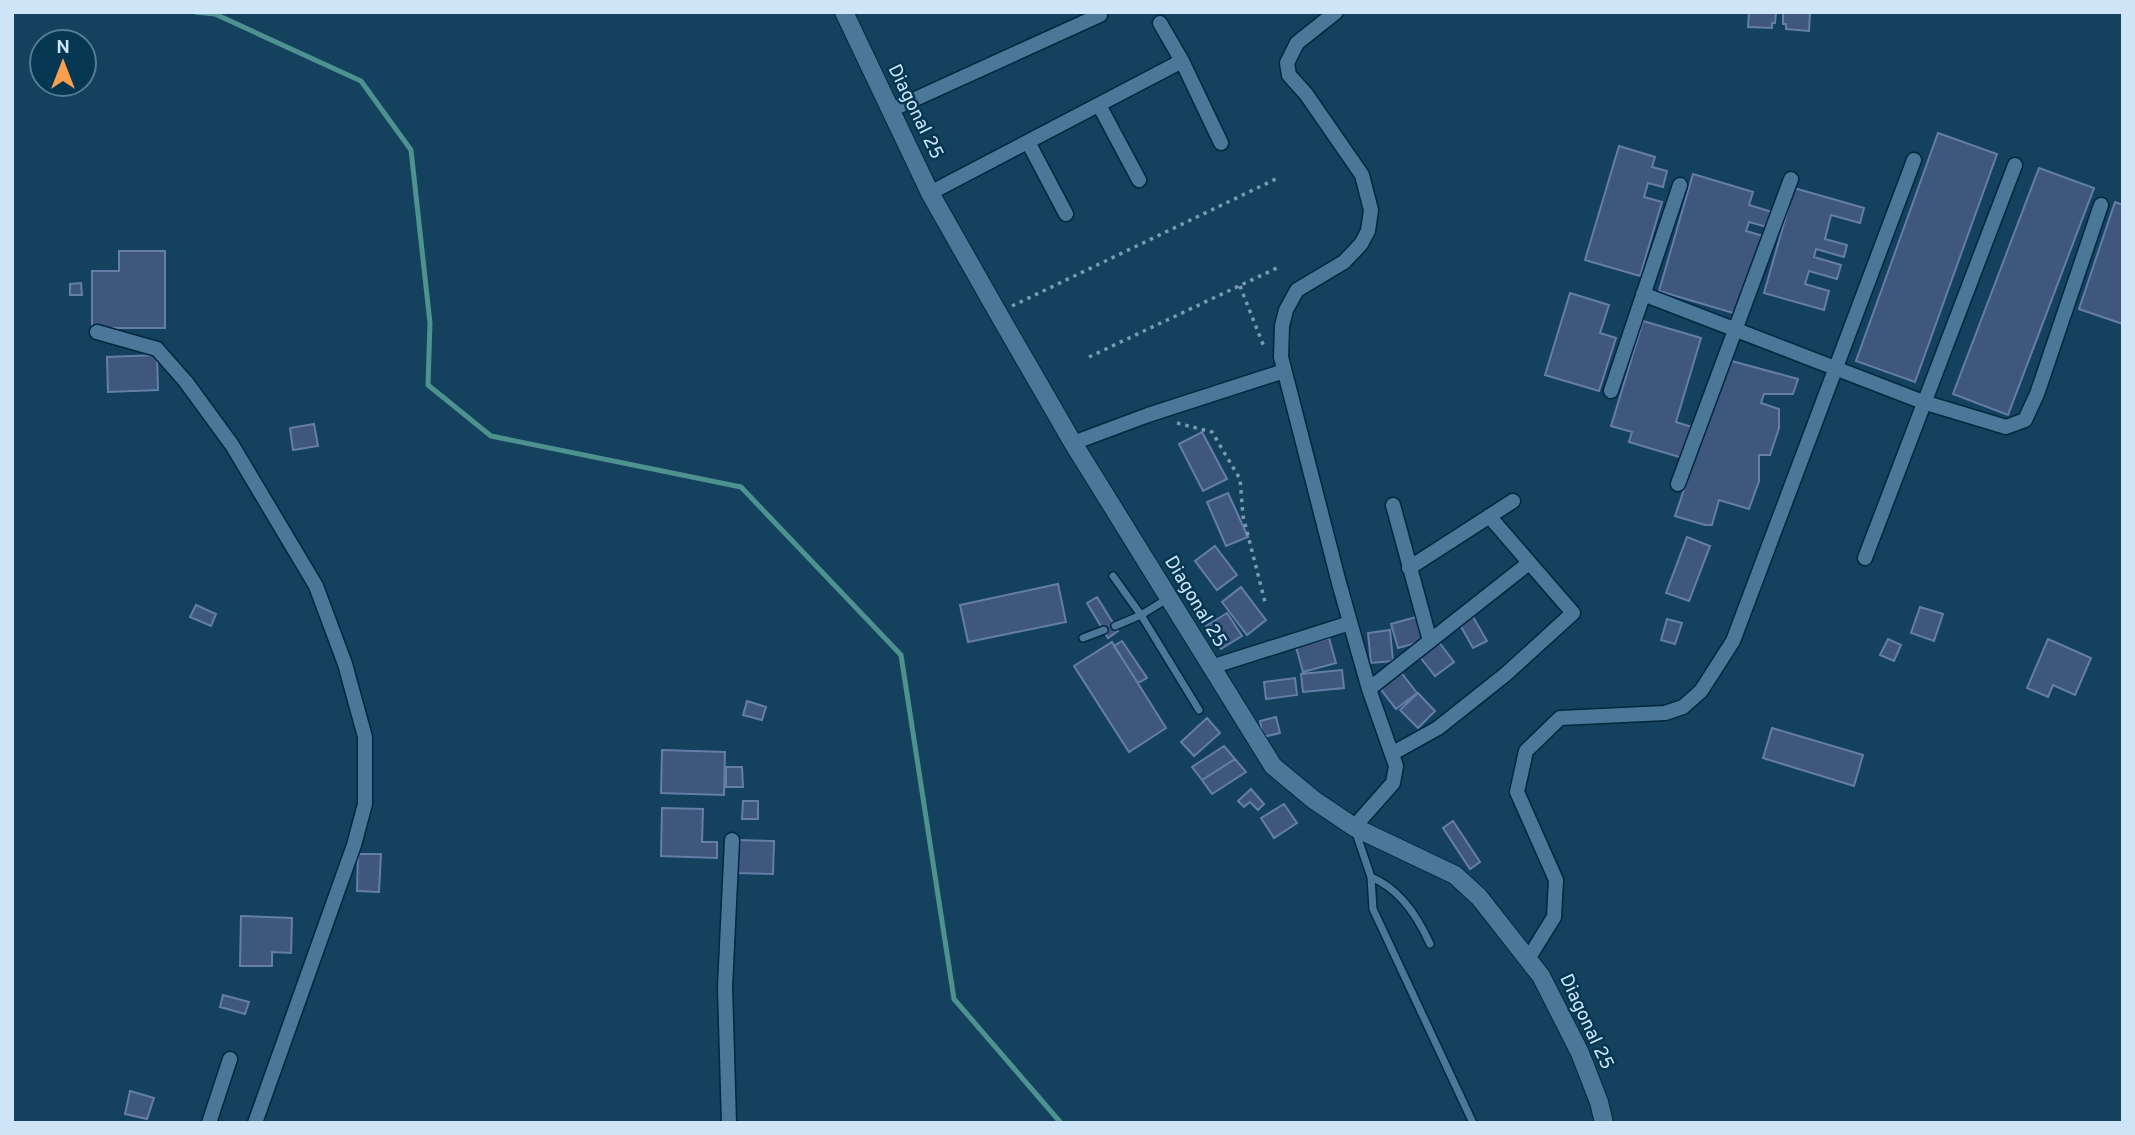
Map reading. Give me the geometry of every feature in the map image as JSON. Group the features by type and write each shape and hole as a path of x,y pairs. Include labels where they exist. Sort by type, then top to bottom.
{"street":[{"name":"Diagonal 25","path":"844,12 930,193 998,313 1073,443 1273,766 1314,800 1354,827 1455,875 1479,897 1541,976 1580,1053 1604,1123"},
{"path":"1336,12 1297,43 1287,63 1289,75 1314,104 1362,175 1371,210 1368,231 1361,244 1344,262 1297,290 1286,310 1279,373 1369,690 1396,766 1393,783 1354,827"},
{"path":"891,110 1100,15"},
{"path":"1160,23 1182,61 1221,143"},
{"path":"930,193 1182,61"},
{"path":"1099,105 1139,180"},
{"path":"1028,142 1066,214"},
{"path":"1528,960 1554,917 1556,880 1517,792 1526,751 1560,718 1665,713 1683,707 1701,691 1733,641 1914,160"},
{"path":"1865,558 2015,165"},
{"path":"1678,484 1737,331 1791,179"},
{"path":"1611,391 1680,185"},
{"path":"1643,294 1923,402 2006,428 2025,420 2037,394 2101,205"},
{"path":"97,332 158,349 232,445 316,586 345,664 365,737 365,804 354,845 255,1123"},
{"path":"1073,443 1148,415 1279,373"},
{"path":"1409,568 1513,501"},
{"path":"1393,505 1430,641"},
{"path":"1393,753 1438,727 1506,674 1573,614 1489,516"},
{"path":"1369,690 1528,562"},
{"path":"1211,667 1350,622"},
{"path":"729,1123 725,987 732,840"},
{"path":"209,1123 230,1059"}],"lane":[{"path":"1113,576 1141,615 1199,710"},
{"path":"1115,626 1141,615 1168,598"},
{"path":"1083,638 1104,630"},
{"path":"1354,827 1371,877 1373,909 1473,1123"},
{"path":"1371,877 1383,882 1417,916 1430,944"}],"path":[{"path":"998,313 1280,177"},
{"path":"1089,356 1279,267"},
{"path":"1240,286 1279,373"},
{"path":"1148,415 1212,432 1240,479 1243,516 1265,602"}],"building":[{"path":"1749,12 1776,12 1772,28 1748,27"},
{"path":"1810,12 1809,31 1786,29 1786,24 1783,24 1783,13"},
{"path":"1938,133 1997,154 1915,382 1856,361"},
{"path":"1619,146 1655,157 1652,167 1667,171 1663,187 1648,183 1644,197 1662,202 1640,276 1585,260"},
{"path":"2039,168 2094,188 2008,415 1953,394"},
{"path":"1693,174 1753,192 1749,205 1772,212 1767,227 1749,222 1746,231 1763,236 1740,315 1659,291"},
{"path":"1794,188 1864,208 1860,223 1831,215 1825,239 1847,245 1844,257 1816,249 1814,257 1841,265 1837,279 1809,271 1805,284 1829,291 1824,310 1764,293"},
{"path":"2115,202 2123,205 2123,324 2079,309"},
{"path":"119,251 165,251 165,328 92,328 92,271 119,271"},
{"path":"81,283 82,295 70,295 70,284"},
{"path":"1570,293 1609,305 1600,333 1616,338 1599,391 1545,375"},
{"path":"1643,321 1701,338 1676,422 1695,428 1686,459 1629,442 1632,432 1611,426"},
{"path":"157,355 158,390 108,392 107,357"},
{"path":"1728,360 1798,379 1793,394 1764,394 1761,403 1779,409 1779,428 1770,455 1759,455 1759,481 1749,509 1719,500 1712,525 1705,525 1675,516"},
{"path":"314,424 318,446 293,450 290,428"},
{"path":"1202,432 1227,479 1203,491 1179,444"},
{"path":"1228,493 1248,537 1226,546 1207,502"},
{"path":"1687,537 1710,546 1689,601 1666,593"},
{"path":"1215,546 1237,575 1217,590 1195,561"},
{"path":"1058,584 1066,622 968,642 960,605"},
{"path":"1241,587 1266,620 1247,635 1222,602"},
{"path":"1097,597 1118,631 1108,638 1087,603"},
{"path":"196,605 216,614 211,626 190,617"},
{"path":"1920,607 1943,614 1934,641 1911,633"},
{"path":"1227,613 1242,636 1221,649 1206,626"},
{"path":"1472,615 1487,641 1473,648 1459,623"},
{"path":"1416,617 1423,641 1398,648 1391,624"},
{"path":"1667,619 1682,623 1675,644 1661,640"},
{"path":"1390,630 1393,661 1371,663 1368,633"},
{"path":"1329,638 1336,663 1303,672 1296,647"},
{"path":"1888,639 1901,645 1894,661 1880,655"},
{"path":"2048,639 2091,658 2075,695 2053,685 2048,697 2027,688"},
{"path":"1122,641 1147,678 1138,683 1114,646"},
{"path":"1112,642 1166,728 1129,752 1074,666"},
{"path":"1439,642 1454,662 1435,676 1420,657"},
{"path":"1342,670 1344,688 1303,692 1301,674"},
{"path":"1400,671 1417,693 1396,709 1379,687"},
{"path":"1295,678 1297,695 1266,699 1264,682"},
{"path":"1418,693 1435,711 1418,728 1400,710"},
{"path":"747,701 766,707 762,720 743,715"},
{"path":"1276,717 1280,733 1263,737 1260,721"},
{"path":"1207,718 1220,733 1194,756 1181,742"},
{"path":"1772,728 1863,755 1854,786 1763,758"},
{"path":"1224,746 1235,759 1202,780 1192,767"},
{"path":"662,750 725,752 724,795 661,793"},
{"path":"1235,759 1246,772 1212,794 1202,780"},
{"path":"726,767 742,767 743,787 726,787"},
{"path":"1251,789 1264,804 1258,810 1250,802 1244,807 1238,801"},
{"path":"743,801 758,801 758,819 742,819"},
{"path":"1284,804 1297,823 1274,838 1261,818"},
{"path":"662,808 703,809 702,842 717,842 717,858 661,856"},
{"path":"1453,821 1480,862 1470,869 1443,828"},
{"path":"738,840 774,841 773,874 737,873"},
{"path":"358,854 381,854 379,892 357,891"},
{"path":"241,916 292,918 291,953 272,952 272,966 240,966"},
{"path":"223,995 249,1002 245,1014 220,1007"},
{"path":"130,1091 154,1098 147,1119 125,1114"}],"waterway":[{"path":"195,12 215,14 361,81 411,150 430,323 428,385 491,436 741,487 901,655 954,999 1061,1123"}]}
